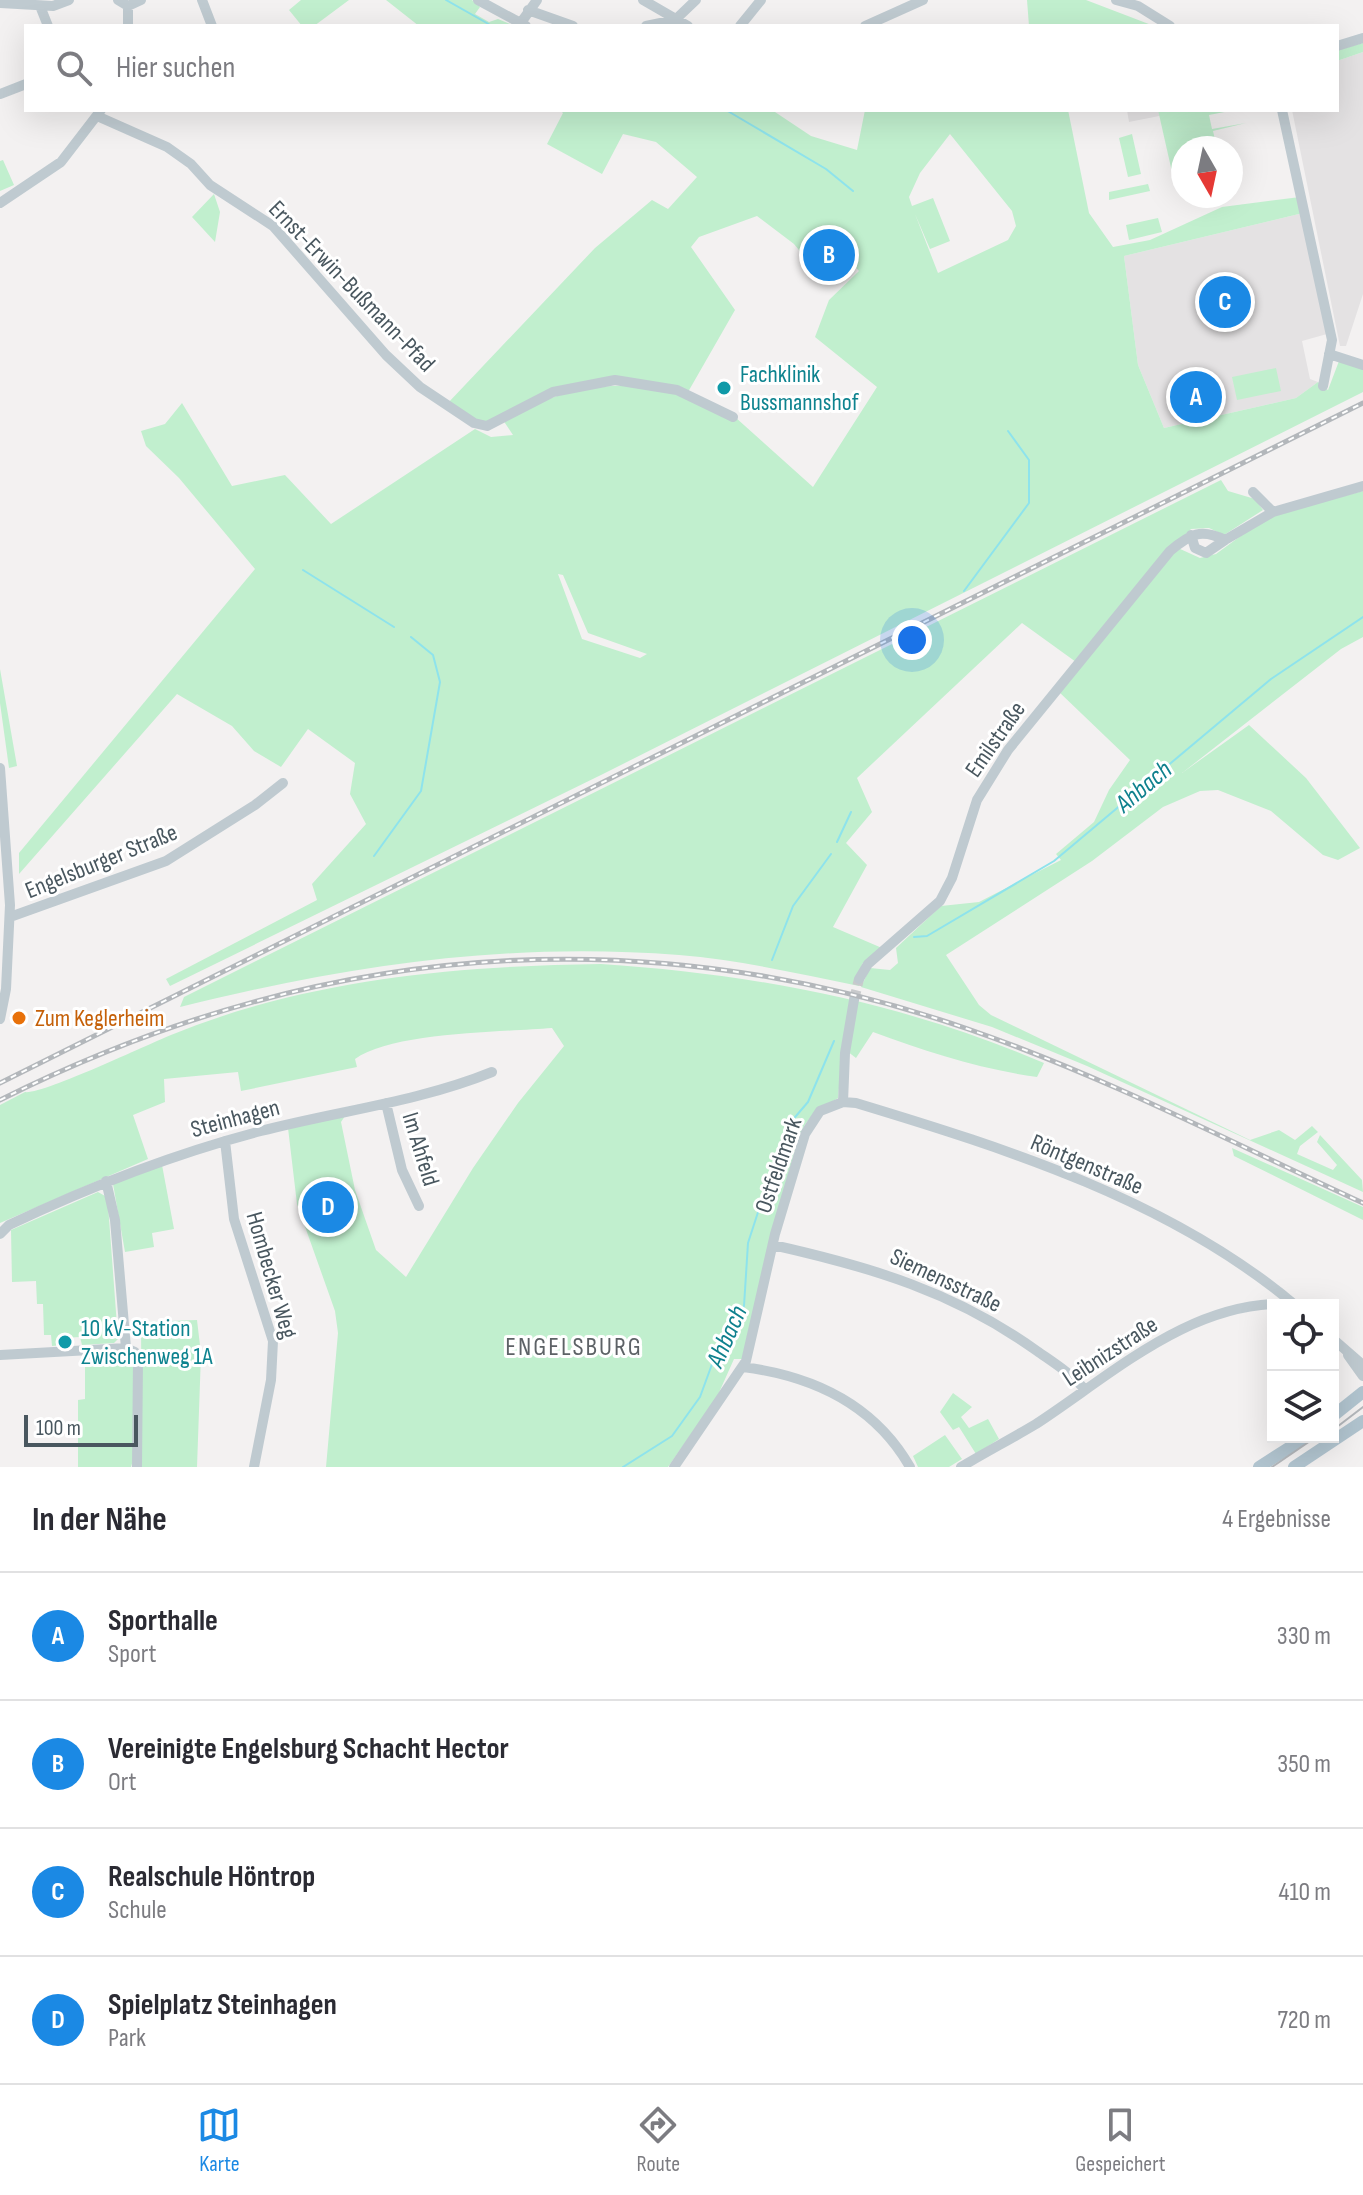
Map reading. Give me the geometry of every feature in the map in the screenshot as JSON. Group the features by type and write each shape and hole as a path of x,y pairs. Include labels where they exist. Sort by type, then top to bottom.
{"main road":[{"path":"1339,1411 1363,1392"},
{"path":"1294,1467 1363,1421"},
{"path":"1259,1467 1297,1443"}],"street":[{"path":"0,3 53,6 69,0"},
{"path":"118,0 128,6"},
{"path":"128,6 141,0"},
{"path":"202,0 211,24"},
{"path":"478,0 521,24"},
{"path":"523,24 528,10 537,0"},
{"path":"643,0 684,24"},
{"path":"656,24 675,20 696,0"},
{"path":"742,24 761,0"},
{"path":"869,24 910,2 923,0"},
{"path":"1116,0 1137,3 1167,24"},
{"path":"40,6 47,24"},
{"path":"128,6 128,24"},
{"path":"528,10 567,24"},
{"path":"1339,45 1363,38"},
{"path":"0,94 24,85"},
{"path":"1282,112 1331,331 1323,386"},
{"path":"0,203 61,162 99,113"},
{"name":"Ernst-Erwin-Bußmann-Pfad","path":"99,113 167,147 191,164 210,185 273,226 386,355 420,387 474,423 487,426 553,392 615,380 677,390 733,417"},
{"path":"1329,354 1363,365"},
{"path":"1225,540 1206,532 1191,535 1195,548 1206,553 1273,512 1363,486"},
{"path":"1253,492 1273,512"},
{"name":"Emilstraße","path":"859,979 868,964 940,901 952,878 977,800 1008,750 1120,617 1170,551 1191,535"},
{"name":"Engelsburger Straße","path":"0,768 7,822 10,917 5,1004 0,1019"},
{"name":"Engelsburger Straße","path":"10,917 166,861 255,805 283,783"},
{"path":"843,1102 854,1000"},
{"name":"Steinhagen","path":"0,1234 9,1225 106,1181 225,1141 433,1093 492,1072"},
{"name":"Ostfeldmark","path":"743,1367 805,1134 820,1111 843,1102"},
{"name":"Röntgenstraße","path":"843,1102 882,1110 984,1145 1131,1204 1237,1260 1286,1299"},
{"name":"Im Ahfeld","path":"386,1103 402,1170 419,1206"},
{"name":"Hombecker Weg","path":"225,1141 234,1219 273,1341 271,1380 254,1467"},
{"path":"106,1181 115,1220 126,1348"},
{"name":"Siemensstraße","path":"773,1245 852,1261 941,1296 1022,1340 1085,1390"},
{"name":"Leibnizstraße","path":"961,1467 1035,1424 1137,1354 1207,1319 1246,1305 1267,1305"},
{"path":"1339,1345 1363,1365"},
{"path":"0,1355 126,1348 135,1352 138,1360 137,1467"},
{"path":"1347,1353 1363,1376"},
{"path":"674,1467 743,1367 836,1393 861,1408 894,1441 910,1467"}],"shaded area":[{"path":"1363,52 1363,294 1346,346 1340,346 1292,112 1339,112 1339,60"},
{"path":"1127,112 1179,112 1129,122"},
{"path":"1303,213 1327,334 1302,341 1310,379 1318,382 1296,398 1164,428 1138,365 1124,256"}],"green space":[{"path":"301,0 349,0 317,24 300,24 289,10"},
{"path":"386,0 472,0 480,7 475,14 489,22 498,19 510,24 416,24"},
{"path":"1027,0 1086,0 1149,24 1029,24"},
{"path":"1363,43 1363,52 1339,60 1339,49"},
{"path":"562,112 775,112 811,136 857,150 865,112 1068,112 1089,213 1113,247 1150,240 1220,208 1243,208 1243,204 1300,197 1303,213 1124,256 1138,365 1164,428 1296,398 1318,382 1328,390 1339,361 1363,369 1363,392 603,774 170,986 166,979 317,900 312,884 366,824 350,794 355,763 308,729 281,767 254,751 232,726 177,694 19,874 19,853 255,569 179,478 146,446 141,431 165,424 182,403 232,486 285,475 331,524 475,429 491,437 513,435 503,420 543,401 579,390 617,386 661,388 660,383 625,379 575,384 522,404 487,422 471,419 447,404 595,248 652,200 668,209 697,177 656,142 623,134 602,174 547,144","holes":["950,134 1012,211 1016,226 1008,240 938,273 915,214 930,249 950,241 933,198 912,206 909,197 920,173","757,216 794,244 808,261 831,241 859,271 829,300 815,337 877,387 813,487 735,417 688,392 735,310 691,247 699,237","558,574 563,575 588,633 647,654 640,658 582,639"]},
{"path":"1158,112 1225,112 1209,115 1212,129 1246,123 1213,131 1214,136 1171,136 1171,168"},
{"path":"1132,134 1141,174 1128,177 1119,138"},
{"path":"3,160 14,185 0,191 0,161"},
{"path":"1148,184 1150,191 1109,200 1109,192"},
{"path":"214,194 220,212 215,242 192,217"},
{"path":"1158,218 1162,232 1129,240 1126,225"},
{"path":"1276,368 1281,391 1237,400 1232,377"},
{"path":"1221,480 1228,491 1255,499 1263,510 1224,535 1209,528 1191,529 1076,662 1022,623 857,778 872,812 846,843 867,865 833,927 882,948 862,964 859,986 702,957 551,952 428,960 366,969 305,979 180,1007 184,997"},
{"path":"1363,491 1363,637 1341,649 1182,773 1249,725 1306,778 1360,848 1338,860 1323,855 1271,811 1218,790 1200,791 1163,807 1092,861 946,955 979,1005 991,1015 1250,1140 1279,1130 1295,1140 1312,1126 1318,1132 1300,1146 1297,1154 1333,1170 1337,1165 1317,1142 1320,1135 1362,1180 1363,1192 1087,1066 992,1027 861,987 870,968 890,970 898,963 896,948 941,906 979,902 1061,860 1056,854 1094,822 1109,790 1130,760 1058,691 1178,548 1200,558 1216,554 1268,516"},
{"path":"0,669 17,766 9,768 0,703"},
{"path":"601,964 715,975 827,994 936,1023 1044,1063 1037,1077 1016,1074 954,1059 873,1032 856,1058 843,1048 838,1098 813,1115 797,1141 742,1359 734,1359 717,1397 668,1467 326,1467 338,1333 335,1311 297,1204 288,1128 345,1116 341,1122 355,1190 376,1250 406,1277 473,1168 518,1103 564,1046 552,1028 449,1035 395,1043 355,1059 357,1067 241,1091 238,1072 164,1079 165,1102 133,1115 148,1159 0,1223 0,1105 25,1092 72,1078 223,1016 328,988 491,968"},
{"path":"1232,1148 1363,1207 1363,1220 1234,1156"},
{"path":"162,1165 174,1229 152,1233 154,1247 125,1252 113,1184"},
{"path":"98,1192 105,1196 108,1205 118,1339 114,1343 82,1345 80,1337 63,1338 63,1345 52,1346 51,1335 44,1335 43,1304 37,1304 36,1281 12,1282 11,1230"},
{"path":"197,1320 201,1354 197,1467 142,1467 141,1322"},
{"path":"122,1355 134,1361 134,1457 131,1467 78,1467 78,1400 85,1399 85,1356"},
{"path":"953,1393 972,1407 961,1417 969,1428 988,1419 999,1439 976,1454 959,1427 953,1430 940,1412"},
{"path":"945,1435 962,1459 949,1467 918,1467 913,1456"}],"waterway":[{"path":"446,0 488,24"},
{"path":"729,112 826,169 853,191"},
{"path":"964,591 1029,503 1029,460 1008,431"},
{"path":"303,570 394,627"},
{"name":"Ahbach","path":"914,937 927,936 1054,861 1271,679 1363,617"},
{"path":"374,856 421,791 440,682 433,655 411,637"},
{"path":"837,842 851,812"},
{"path":"772,960 793,906 831,854"},
{"name":"Ahbach","path":"623,1467 672,1436 700,1397 715,1356 744,1306 748,1243 774,1163 790,1123 808,1102 834,1041"}],"tunnel":[{"path":"854,1000 859,979"}],"tram line":[{"path":"1339,1425 1363,1407"},
{"path":"1272,1467 1307,1443"}],"railway":[{"path":"0,1083 1363,403"},
{"path":"0,1100 118,1047 236,1007 356,979 476,963 598,960 721,970 844,993 968,1029 1118,1089 1363,1203"}],"place":[{"name":"Vereinigte Engelsburg Schacht Hector","path":"829,255"},
{"name":"Realschule Höntrop","path":"1225,302"},
{"name":"Fachklinik Bussmannshof","path":"724,388"},
{"name":"Sporthalle","path":"1196,397"},
{"name":"Zum Keglerheim","path":"19,1018"},
{"name":"Spielplatz Steinhagen","path":"328,1207"},
{"name":"10 kV-Station Zwischenweg 1A","path":"65,1342"}],"district":[{"name":"ENGELSBURG","path":"574,1346"}]}
